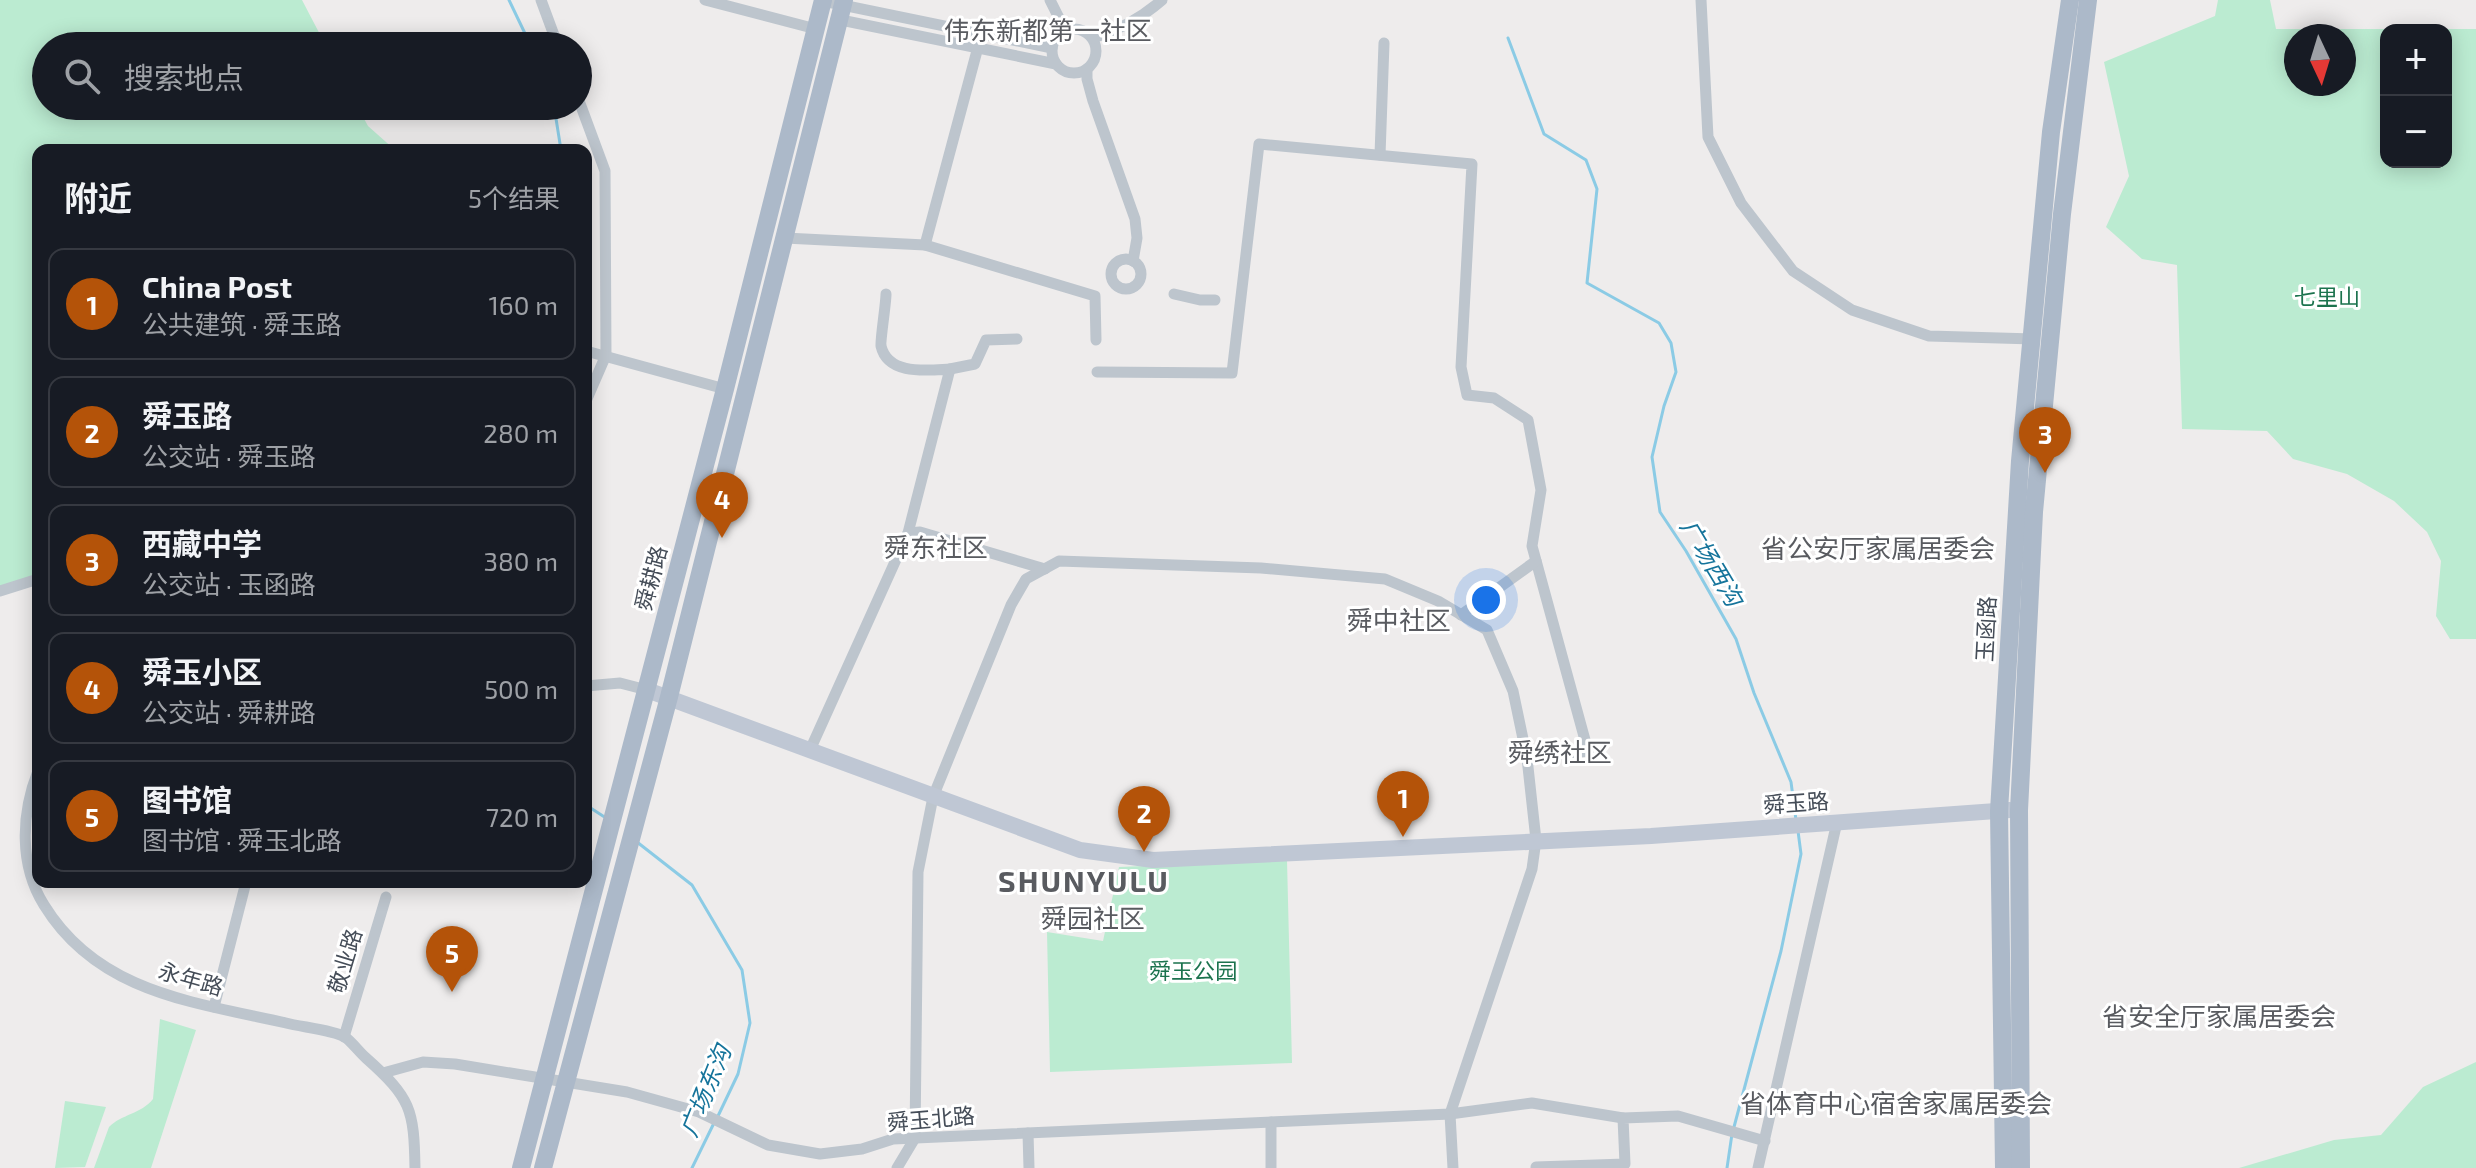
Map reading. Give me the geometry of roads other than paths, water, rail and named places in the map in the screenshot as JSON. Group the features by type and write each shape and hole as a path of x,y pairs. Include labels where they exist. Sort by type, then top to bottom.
{"main road":[{"name":"玉函路","path":"2021,1168 2019,810 2051,132 2070,0"},
{"name":"玉函路","path":"2004,1168 1999,811 2020,461 2041,339 2088,0"},
{"name":"舜耕路","path":"543,1168 669,697 842,8"},
{"name":"舜耕路","path":"521,1168 821,11"}],"street":[{"path":"541,0 553,32"},
{"path":"705,0 821,11 842,8 1052,48"},
{"path":"1050,0 1065,30"},
{"path":"1093,38 1125,27 1162,0"},
{"path":"1701,0 1708,137 1741,203 1793,271 1852,310 1929,336 2041,339"},
{"path":"842,8 978,47 1056,64 1067,72 1081,72 1096,58 1093,38 1081,29 1065,30 1054,41 1052,48 1056,64"},
{"path":"1380,155 1384,43"},
{"path":"925,245 978,47"},
{"path":"1087,69 1093,101 1135,219 1137,238 1133,261"},
{"path":"586,120 605,171 606,355 592,387"},
{"path":"1097,372 1232,373 1259,144 1472,164 1461,367 1467,395 1494,398 1528,420 1541,490 1532,546 1588,751 1527,758"},
{"path":"785,238 925,245 1095,296 1116,287 1129,289 1140,281 1141,272 1133,261 1123,259 1114,264 1110,273 1116,287"},
{"path":"886,294 881,347 893,364 917,371 975,364 986,340 1017,339"},
{"path":"1174,294 1215,300"},
{"path":"1095,296 1096,340"},
{"path":"592,352 725,389"},
{"path":"810,750 908,533 950,369"},
{"path":"908,533 920,532 1045,569"},
{"path":"897,1168 915,1138 918,872 933,797 1011,605 1026,579 1059,561 1261,568 1385,579 1438,601 1487,630 1513,691 1527,758 1536,840 1532,869 1450,1114 1453,1168"},
{"path":"1461,615 1536,561"},
{"path":"0,591 32,581"},
{"path":"592,685 620,683 647,690"},
{"name":"舜玉路","path":"647,690 1080,850 1142,859 1651,836 2019,810"},
{"name":"永年路","path":"32,790 27,805 25,839 32,878"},
{"path":"1758,1168 1837,822"},
{"name":"永年路","path":"36,888 59,928 86,955 123,978 163,995 344,1037 401,1091 414,1124 415,1168"},
{"path":"214,1007 244,888"},
{"name":"敬业路","path":"344,1037 386,897"},
{"name":"舜玉北路","path":"383,1073 423,1062 461,1064 627,1092 699,1112 768,1145 820,1154 862,1149 893,1139 1450,1114 1532,1103 1623,1118 1678,1116 1765,1141"},
{"path":"1536,1167 1625,1164 1623,1118"},
{"path":"1271,1122 1271,1168"},
{"path":"1028,1133 1029,1168"}],"waterway":[{"name":"广场东沟","path":"509,0 524,32"},
{"name":"广场西沟","path":"1508,38 1544,134 1586,160 1597,189 1587,283 1659,323 1671,343 1676,372 1652,457 1660,512 1736,639 1754,693 1791,782 1796,820"},
{"name":"广场东沟","path":"556,120 560,144"},
{"name":"广场东沟","path":"592,809 606,818"},
{"name":"广场西沟","path":"1734,1127 1781,951 1801,854 1798,831"},
{"name":"广场东沟","path":"637,842 692,885 742,970 750,1023 738,1074 718,1116"},
{"name":"广场东沟","path":"692,1168 714,1123"},
{"name":"广场西沟","path":"1727,1168 1732,1134"}],"place":[{"name":"西藏中学","path":"2045,473"},
{"name":"舜玉小区","path":"722,538"},
{"name":"China Post","path":"1403,837"},
{"name":"舜玉路","path":"1144,852"},
{"name":"图书馆","path":"452,992"}],"district":[{"name":"伟东新都第一社区","path":"1048,31"},
{"name":"舜东社区","path":"936,548"},
{"name":"省公安厅家属居委会","path":"1878,549"},
{"name":"舜中社区","path":"1399,621"},
{"name":"舜绣社区","path":"1560,753"},
{"name":"SHUNYULU","path":"1084,882"},
{"name":"舜园社区","path":"1093,919"},
{"name":"省安全厅家属居委会","path":"2219,1017"},
{"name":"省体育中心宿舍家属居委会","path":"1896,1104"}],"park label":[{"name":"七里山","path":"2327,297"},
{"name":"舜玉公园","path":"1193,971"}]}
